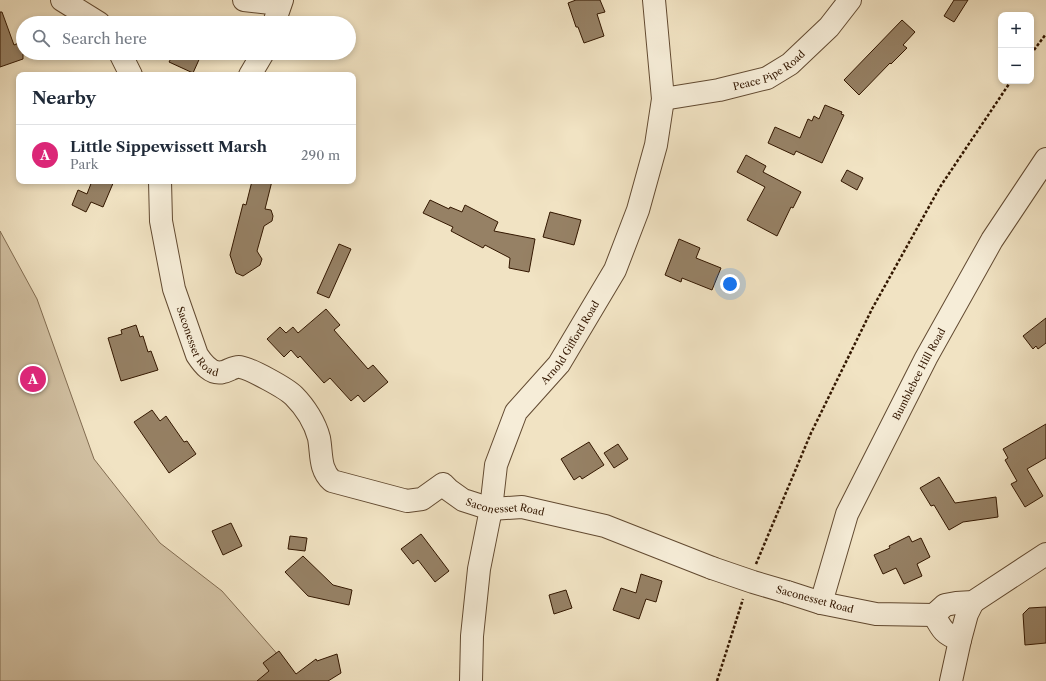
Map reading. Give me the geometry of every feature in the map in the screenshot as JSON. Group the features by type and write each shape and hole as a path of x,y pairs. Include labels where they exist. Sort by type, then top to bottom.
{"street":[{"path":"62,0 88,16"},
{"path":"244,0 278,9"},
{"name":"Arnold Gifford Road","path":"471,681 472,636 479,570 491,509 496,465 516,412 559,364 615,270 638,210 656,145 663,99 654,0"},
{"name":"Peace Pipe Road","path":"663,99 719,90 767,78 790,64 829,27 850,0"},
{"path":"124,60 130,72"},
{"path":"252,72 259,60"},
{"name":"Bumblebee Hill Road","path":"821,602 846,514 926,358 992,240 1046,159"},
{"name":"Saconesset Road","path":"160,184 161,221 174,289 197,355 202,363 212,372 223,372 239,366 261,375 294,396 309,415 315,426 326,475 335,482 407,501 422,499 443,484 463,500 491,509 522,507 605,526 712,568 821,602 876,614 934,615"},
{"path":"960,640 948,636 941,628 934,615 945,605 973,602 1046,554"},
{"path":"951,681 967,614 973,602"}],"path":[{"path":"1034,50 1046,34"},
{"path":"754,569 811,433 872,309 940,187 1009,84"},
{"path":"717,681 743,598"}],"shaded area":[{"path":"0,231 37,299 94,459 160,543 222,591 301,681 0,681"}],"building":[{"path":"576,0 600,0 605,12 597,14 604,36 584,43 578,27 576,27 568,3"},
{"path":"954,0 968,0 954,22 944,16"},
{"path":"0,12 2,12 14,45 16,44 16,60 20,60 0,67"},
{"path":"902,20 915,32 903,45 907,48 859,95 844,80"},
{"path":"170,60 199,60 193,72 169,62"},
{"path":"825,105 842,112 841,114 844,115 822,163 796,151 794,155 768,143 775,127 800,138 808,119 812,121 814,116 819,119"},
{"path":"746,155 766,166 763,172 801,192 793,208 791,207 777,236 747,220 765,187 737,172"},
{"path":"847,170 863,178 857,190 841,181"},
{"path":"91,184 113,184 103,207 91,202 86,212 72,205 78,190 87,194"},
{"path":"251,184 271,184 265,209 271,210 273,216 272,221 264,226 257,251 262,259 260,265 243,276 236,273 230,255 243,204 246,205"},
{"path":"430,200 449,209 450,207 462,212 465,205 498,222 494,231 535,239 529,272 509,268 510,258 485,245 483,248 451,231 453,227 423,213"},
{"path":"550,212 581,220 574,245 543,237"},
{"path":"679,239 700,248 696,258 721,268 712,290 682,278 681,282 665,275"},
{"path":"339,244 351,249 329,298 317,293"},
{"path":"326,309 340,325 334,330 368,369 373,365 388,382 364,402 358,395 351,401 330,378 324,383 300,356 298,358 291,350 284,357 267,339 280,327 286,333 293,327 298,333"},
{"path":"1046,318 1046,343 1038,349 1036,346 1033,349 1023,336"},
{"path":"136,325 140,337 143,336 148,352 151,351 158,370 121,381 108,338 122,334 121,330"},
{"path":"152,410 160,421 166,416 184,442 187,441 196,454 169,473 134,422"},
{"path":"1046,424 1046,458 1027,469 1043,496 1025,507 1011,484 1017,481 1005,460 1008,458 1003,449"},
{"path":"589,442 604,465 582,479 580,476 574,480 561,459"},
{"path":"618,444 628,459 614,468 604,453"},
{"path":"939,477 955,503 996,497 998,517 963,522 949,530 934,505 931,506 920,488"},
{"path":"231,523 242,546 223,555 212,531"},
{"path":"421,534 449,571 435,582 418,560 413,564 401,549"},
{"path":"290,536 307,538 305,551 288,549"},
{"path":"909,536 912,542 921,538 930,557 917,564 922,576 904,584 896,568 883,574 874,555 890,548 889,546"},
{"path":"303,556 333,585 352,590 349,605 308,596 285,572"},
{"path":"641,574 662,581 656,602 646,599 639,619 613,610 621,588 636,593"},
{"path":"566,590 572,608 554,614 549,595"},
{"path":"1046,607 1046,643 1025,645 1023,614 1029,608"},
{"path":"279,651 296,674 316,659 317,661 337,654 341,673 328,681 257,681 269,671 263,663"}],"place":[{"name":"Little Sippewissett Marsh","path":"33,379"}]}
